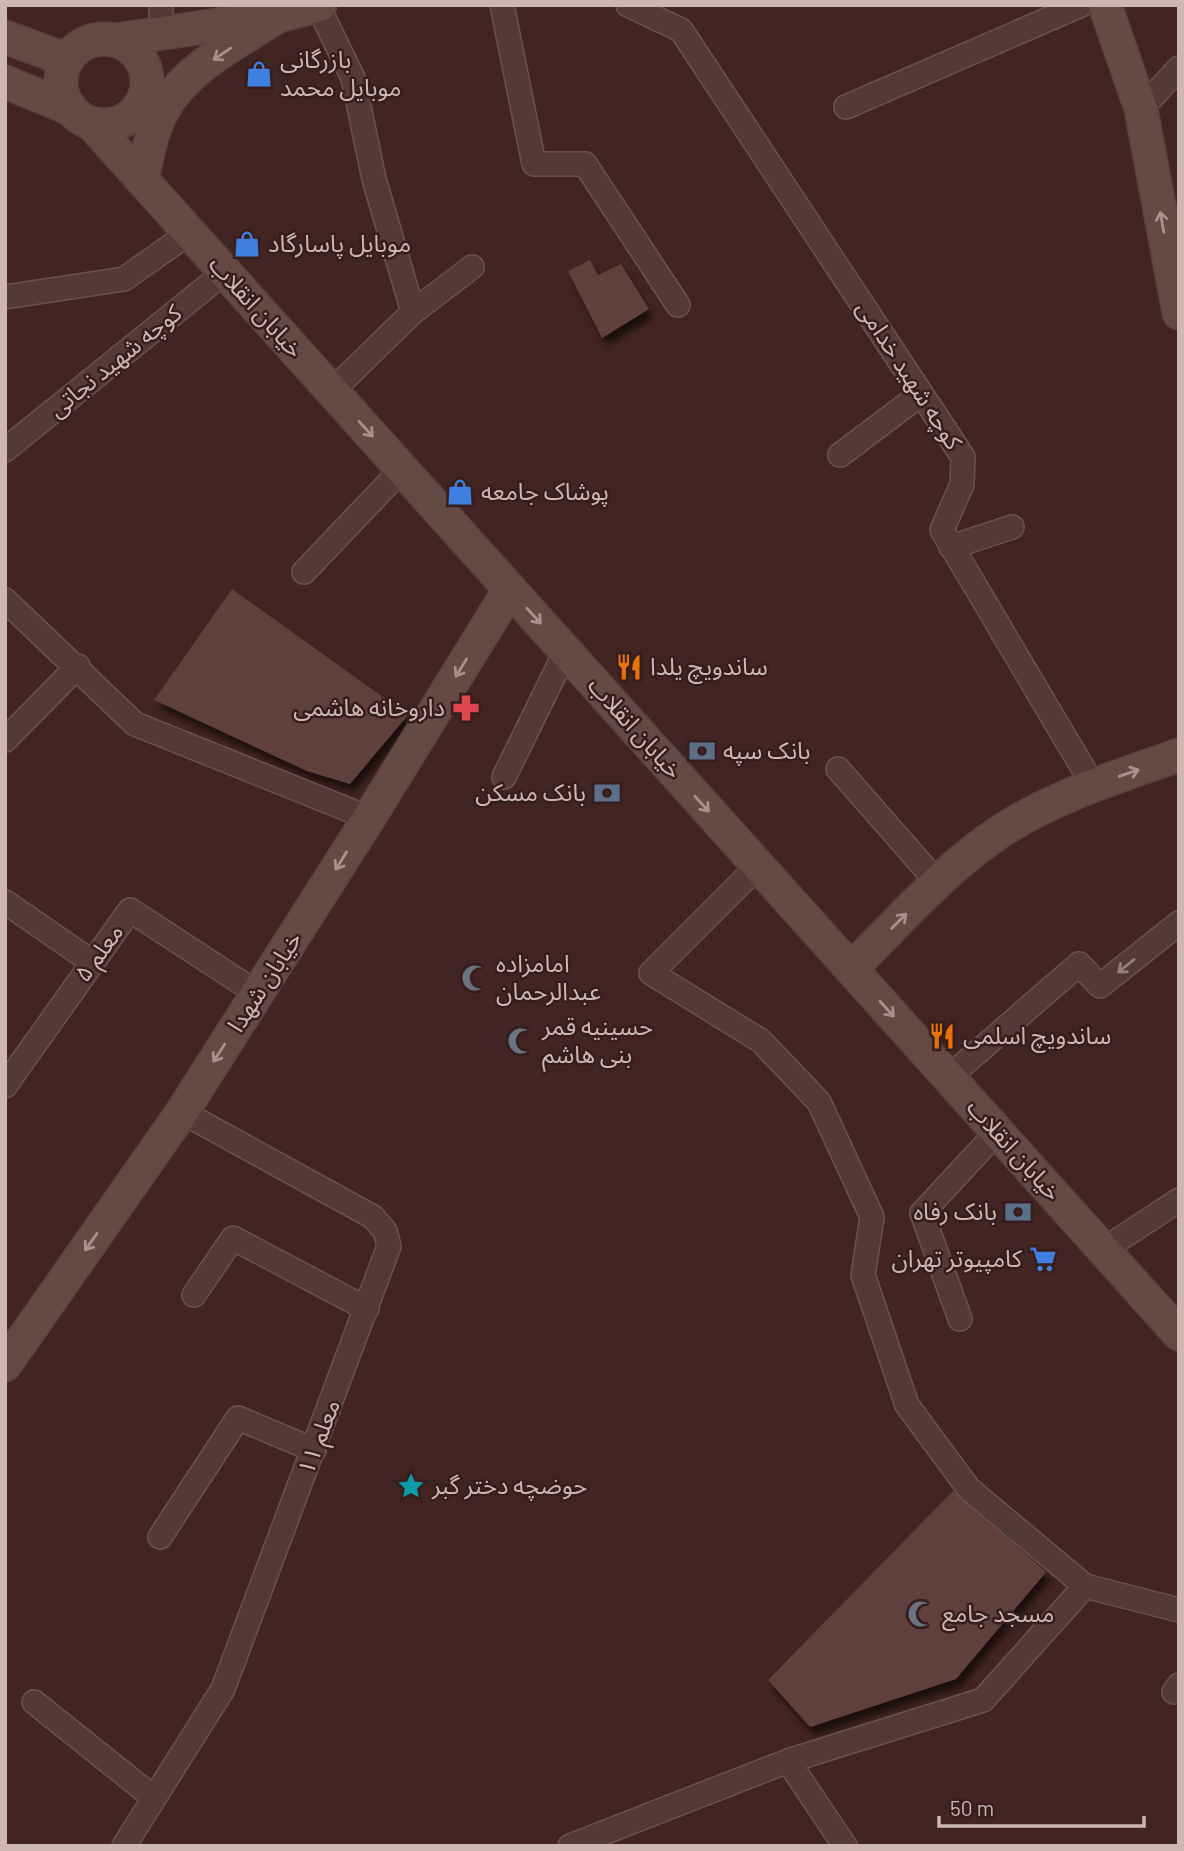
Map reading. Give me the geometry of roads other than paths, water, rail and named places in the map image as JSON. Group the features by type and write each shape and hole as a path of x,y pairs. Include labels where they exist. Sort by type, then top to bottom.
{"main road":[{"path":"1105,5 1141,109 1179,313"},
{"path":"116,40 161,19 278,16 319,6"},
{"path":"142,180 152,135 173,93 198,70 278,16"},
{"path":"6,37 67,60"},
{"path":"5,82 81,116 103,125 127,119 136,111 147,88 144,64 137,53 116,40 102,38 88,41 67,60 62,85 81,116"},
{"name":"خیابان انقلاب","path":"81,116 225,272 1179,1334"},
{"name":"خیابان شهدا","path":"5,1365 182,1112 369,818 510,589"},
{"path":"851,969 938,883 1001,831 1093,785 1179,755"}],"street":[{"path":"502,5 534,164 585,164 678,305"},
{"name":"کوچه شهید خدامی","path":"628,5 681,30 963,457 962,484 942,530 1093,785"},
{"path":"846,107 1081,5"},
{"path":"319,6 353,78 374,179 413,312"},
{"path":"1141,109 1179,68"},
{"path":"5,297 124,279 189,233"},
{"path":"332,391 413,312 472,267"},
{"name":"کوچه شهید نجاتی","path":"5,450 225,272"},
{"path":"840,455 921,394"},
{"path":"304,572 402,469"},
{"path":"951,547 1012,527"},
{"path":"5,600 78,666 135,724 369,818"},
{"path":"504,777 566,651"},
{"path":"5,740 78,666"},
{"path":"838,769 938,883"},
{"path":"758,866 651,973 761,1041 819,1102 872,1217 863,1275 907,1405 969,1489 1085,1586 1179,1610"},
{"path":"5,902 92,962"},
{"name":"معلم ۵","path":"5,1086 130,910 257,993"},
{"path":"949,1077 1079,964 1100,986 1179,923"},
{"name":"معلم ۱۱","path":"124,1846 223,1689 368,1309 389,1246 385,1231 373,1217 182,1112"},
{"path":"960,1319 922,1213 998,1132"},
{"path":"1103,1250 1179,1200"},
{"path":"194,1295 233,1238 368,1309"},
{"path":"160,1536 238,1418 314,1450"},
{"path":"570,1846 788,1762 983,1700 1085,1586"},
{"path":"34,1702 155,1798"},
{"path":"788,1762 845,1846"}],"place":[{"name":"بازرگانی موبایل محمد","path":"259,74"},
{"name":"موبایل پاسارگاد","path":"247,244"},
{"name":"پوشاک جامعه","path":"460,492"},
{"name":"ساندویچ یلدا","path":"629,667"},
{"name":"داروخانه هاشمی","path":"466,708"},
{"name":"بانک سپه","path":"702,751"},
{"name":"بانک مسکن","path":"607,793"},
{"name":"امامزاده عبدالرحمان","path":"475,978"},
{"name":"ساندویچ اسلمی","path":"942,1036"},
{"name":"حسینیه قمر بنی هاشم","path":"521,1041"},
{"name":"بانک رفاه","path":"1018,1212"},
{"name":"کامپیوتر تهران","path":"1043,1259"},
{"name":"حوضچه دختر گبر","path":"411,1486"},
{"name":"مسجد جامع","path":"921,1614"}]}
